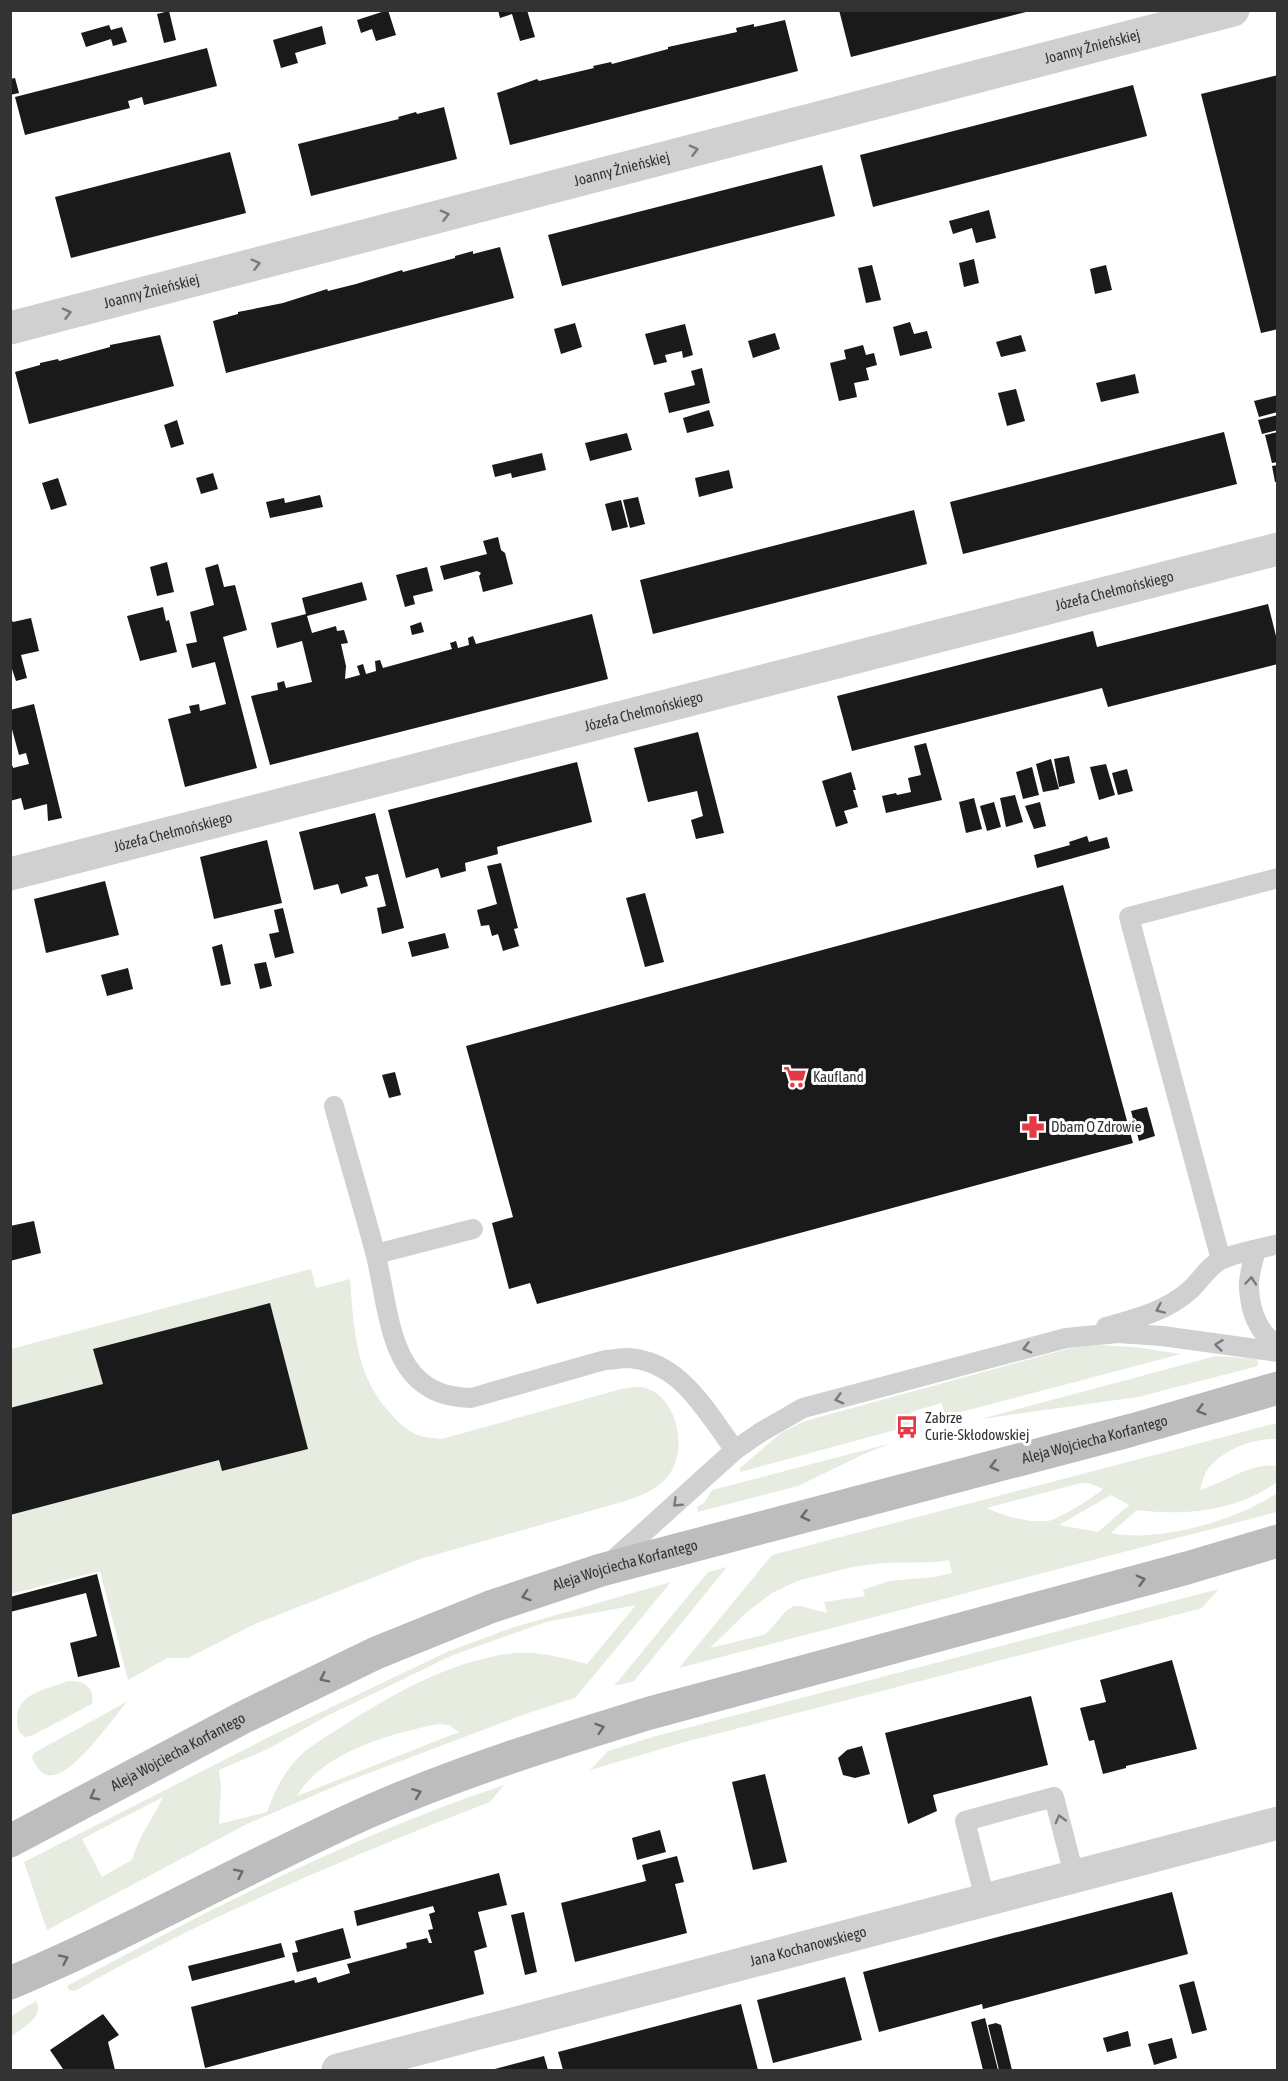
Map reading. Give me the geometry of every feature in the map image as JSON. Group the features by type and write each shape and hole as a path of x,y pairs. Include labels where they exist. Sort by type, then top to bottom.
{"main road":[{"name":"Aleja Wojciecha Korfantego","path":"10,1841 242,1718 376,1653 490,1607 602,1570 1132,1430 1278,1388"},
{"path":"10,1983 109,1938 273,1856 369,1812 475,1770 650,1713 1187,1568 1278,1541"}],"street":[{"name":"Joanny Żnieńskiej","path":"10,328 1159,20 1233,10"},
{"name":"Józefa Chełmońskiego","path":"10,874 1278,549"},
{"path":"1187,1568 1278,1559"},
{"name":"Jana Kochanowskiego","path":"338,2070 1278,1823"}],"lane":[{"path":"1221,1260 1129,917 1278,878"},
{"path":"333,1106 376,1254 388,1315 399,1349 412,1373 431,1390 452,1397 471,1398 605,1360 628,1358 649,1362 667,1369 682,1381 735,1450"},
{"path":"376,1254 473,1229"},
{"path":"602,1570 735,1450 761,1431 803,1408 1152,1313 1175,1302 1221,1260 1278,1244"},
{"path":"1256,1250 1249,1286 1253,1309 1259,1328 1278,1346"},
{"path":"1066,1338 1118,1333 1151,1335 1278,1352"},
{"path":"985,1899 965,1821 1054,1797 1074,1875"}],"shaded area":[{"path":"311,1269 316,1288 350,1279 355,1334 363,1367 378,1398 390,1413 411,1432 442,1439 614,1391 641,1387 662,1398 675,1419 679,1445 673,1468 660,1484 635,1498 420,1559 255,1624 188,1658 167,1658 128,1680 100,1571 11,1594 11,1349"},
{"path":"1096,1345 1135,1347 1181,1354 946,1416 941,1403 911,1412 914,1425 740,1472 740,1468 781,1433 805,1421 1071,1348"},
{"path":"1216,1356 1257,1359 1258,1366 1138,1397 981,1419"},
{"path":"1277,1423 1277,1439 1248,1443 1220,1457 1206,1472 1200,1490 1257,1467 1277,1466 1277,1482 1245,1499 1210,1509 1174,1512 1137,1510 1111,1533 1151,1535 1197,1527 1241,1512 1277,1493 1277,1512 679,1668 772,1555","holes":["1081,1483 1089,1483 1103,1489 1076,1508 1052,1520 1024,1520 987,1508","1111,1495 1129,1505 1098,1532 1059,1525","949,1560 952,1573 935,1577 889,1581 863,1590 865,1596 824,1602 827,1613 794,1606 786,1611 766,1634 710,1648 747,1612 772,1593 797,1581 852,1567 882,1563"]},
{"path":"892,1443 798,1486 698,1512 697,1507 704,1503 712,1490"},
{"path":"727,1567 634,1681 614,1686 708,1572"},
{"path":"671,1582 575,1698 528,1713 345,1782 247,1824 47,1930 24,1862 271,1736 447,1652 511,1628","holes":["636,1605 587,1664 542,1654 515,1653 447,1670 403,1690 305,1751 282,1779 267,1812 219,1824 221,1787 219,1770 270,1748 327,1716 453,1655 546,1622","439,1724 449,1725 459,1732 297,1796 308,1781 323,1767 360,1747 400,1733","163,1797 132,1860 102,1877 82,1839"]},
{"path":"1219,1589 1202,1608 685,1742 590,1770 608,1751 656,1736"},
{"path":"68,1681 87,1685 92,1693 92,1704 33,1735 25,1737 19,1732 18,1710 23,1702 29,1696"},
{"path":"128,1701 91,1746 68,1768 57,1774 47,1775 38,1768 32,1758 34,1753"},
{"path":"504,1785 490,1802 279,1889 176,1938 75,1991 69,1990 67,1986 281,1876 391,1827"},
{"path":"36,2001 38,2007 35,2017 11,2037 11,2016"}],"building":[{"path":"388,10 396,35 376,41 372,29 361,33 357,20"},
{"path":"498,10 527,10 535,37 520,41 512,14 500,18"},
{"path":"839,10 1030,10 1030,11 851,57"},
{"path":"169,11 176,40 164,43 157,14"},
{"path":"785,20 798,71 510,145 497,93 537,79 539,81 594,68 593,66 611,62 612,64 668,49 668,47 737,32 736,28 754,24 754,27"},
{"path":"109,25 111,30 122,27 127,42 113,46 111,39 86,47 81,33"},
{"path":"322,26 326,44 295,53 298,63 281,68 273,40"},
{"path":"207,48 217,86 144,105 142,97 128,101 130,108 25,135 15,97"},
{"path":"1278,75 1278,329 1261,333 1201,94"},
{"path":"15,78 19,93 10,95 10,79"},
{"path":"1133,85 1147,136 873,207 860,155"},
{"path":"444,107 457,159 311,196 298,144 399,119 398,117 416,112 417,114"},
{"path":"230,152 246,213 71,258 55,197"},
{"path":"822,165 835,216 562,286 548,235"},
{"path":"989,210 996,238 976,243 972,228 953,234 949,221"},
{"path":"500,247 514,298 226,373 213,321 238,314 238,312 283,303 402,270 403,272 473,251 473,254"},
{"path":"974,259 979,283 964,287 959,263"},
{"path":"872,265 881,300 866,303 858,268"},
{"path":"1106,265 1112,290 1095,294 1090,269"},
{"path":"910,322 914,334 927,331 932,348 900,356 893,327"},
{"path":"575,323 582,347 561,354 554,329"},
{"path":"685,324 693,355 683,358 682,351 665,355 667,362 654,365 645,334"},
{"path":"775,333 780,349 753,358 748,341"},
{"path":"160,335 174,386 29,424 15,372 40,365 40,363 58,359 59,361 110,347 110,345"},
{"path":"1021,335 1026,351 1001,357 996,342"},
{"path":"863,345 866,355 874,353 877,365 866,368 869,380 854,383 857,397 839,401 830,363 846,359 844,350"},
{"path":"702,368 710,403 669,413 664,393 695,385 691,371"},
{"path":"1135,374 1139,393 1101,402 1096,383"},
{"path":"1016,389 1025,421 1007,426 998,393"},
{"path":"1278,395 1278,412 1259,417 1254,401"},
{"path":"709,410 714,426 687,433 683,418"},
{"path":"1278,415 1278,430 1262,434 1258,420"},
{"path":"177,420 184,444 171,448 164,425"},
{"path":"1224,432 1237,484 963,554 950,502"},
{"path":"1278,432 1278,462 1272,463 1265,435"},
{"path":"627,433 632,450 590,461 585,443"},
{"path":"542,453 546,470 512,478 511,473 495,477 492,465"},
{"path":"1278,465 1278,482 1275,482 1272,466"},
{"path":"729,470 733,488 699,497 695,478"},
{"path":"213,473 218,489 201,494 196,478"},
{"path":"58,478 67,505 51,510 42,483"},
{"path":"320,495 323,507 270,518 266,502 284,498 285,503"},
{"path":"638,497 645,524 630,528 623,500"},
{"path":"621,500 628,527 612,531 605,504"},
{"path":"914,510 927,564 653,634 640,580"},
{"path":"498,537 501,550 505,553 513,584 483,592 479,576 481,573 477,571 444,580 440,566 487,554 483,541"},
{"path":"167,562 174,592 157,596 150,567"},
{"path":"218,564 224,587 235,585 247,630 223,637 257,768 185,787 168,719 191,713 189,706 199,704 200,711 226,704 215,662 192,668 186,644 197,642 190,612 214,605 205,568"},
{"path":"427,567 433,591 413,596 415,604 405,607 396,575"},
{"path":"362,582 367,600 307,616 312,633 336,626 337,631 344,630 348,643 341,644 346,666 345,679 360,675 357,666 363,664 366,674 376,671 375,661 380,660 383,668 452,649 450,643 456,641 458,648 469,645 468,638 473,636 476,644 592,614 608,679 270,765 251,696 278,690 277,683 284,681 286,688 312,682 302,641 277,648 271,623 306,614 302,598"},
{"path":"1268,604 1278,644 1278,664 1108,707 1102,688 852,751 837,696 1093,631 1097,647"},
{"path":"163,607 166,621 169,620 177,652 140,661 127,616"},
{"path":"10,617 13,622 31,618 39,651 21,655 27,678 16,681 10,663"},
{"path":"421,622 424,632 412,635 410,626"},
{"path":"34,704 62,818 48,821 47,804 24,810 21,798 10,801 10,767 29,764 26,753 19,755 10,722 10,710"},
{"path":"698,732 724,833 696,839 691,820 703,816 697,791 648,802 634,748"},
{"path":"926,743 942,800 886,813 882,796 911,792 908,778 921,775 914,746"},
{"path":"1069,756 1075,783 1059,787 1054,759"},
{"path":"1051,759 1059,789 1043,792 1036,764"},
{"path":"577,762 592,822 497,847 498,854 465,863 466,871 441,878 438,868 406,878 388,810"},
{"path":"1106,764 1115,795 1099,800 1090,767"},
{"path":"1032,767 1039,795 1023,799 1016,772"},
{"path":"1127,769 1133,791 1118,795 1112,773"},
{"path":"851,772 858,807 844,811 848,823 836,827 822,781"},
{"path":"1015,795 1023,822 1006,827 1000,798"},
{"path":"974,798 982,829 966,833 959,802"},
{"path":"994,802 1001,827 987,831 980,806"},
{"path":"1040,802 1046,826 1034,829 1025,806"},
{"path":"375,813 404,928 382,934 377,908 386,906 378,874 365,877 368,886 341,894 338,884 314,890 299,832"},
{"path":"1087,836 1089,842 1107,837 1110,848 1037,868 1034,855 1070,845 1069,842"},
{"path":"267,840 282,903 214,919 200,857"},
{"path":"501,863 518,928 514,929 519,946 503,951 498,934 492,936 489,925 481,926 477,910 497,904 487,866"},
{"path":"105,881 119,935 46,953 34,899"},
{"name":"Kaufland","path":"1063,885 1133,1143 537,1304 530,1283 509,1289 492,1223 513,1217 466,1046"},
{"path":"645,893 664,962 645,967 626,898"},
{"path":"283,908 294,953 275,958 269,934 279,932 274,910"},
{"path":"445,933 449,948 412,957 408,942"},
{"path":"222,944 231,984 221,986 212,947"},
{"path":"266,962 272,986 260,989 254,964"},
{"path":"128,968 133,989 107,996 101,975"},
{"path":"395,1072 401,1095 389,1098 382,1075"},
{"path":"1147,1107 1155,1136 1139,1141 1131,1111"},
{"path":"34,1221 41,1253 10,1261 10,1226"},
{"path":"270,1303 308,1449 222,1471 219,1460 10,1515 10,1408 103,1384 93,1349"},
{"path":"97,1574 120,1667 78,1677 70,1643 97,1636 86,1593 10,1612 10,1597"},
{"path":"1172,1660 1197,1749 1126,1766 1126,1768 1103,1774 1094,1740 1089,1741 1080,1708 1106,1702 1100,1680"},
{"path":"1031,1696 1048,1765 933,1795 937,1811 908,1824 885,1733"},
{"path":"862,1746 870,1774 855,1778 843,1775 838,1758 847,1750"},
{"path":"765,1774 787,1862 753,1870 732,1782"},
{"path":"660,1830 666,1852 637,1860 632,1838"},
{"path":"677,1856 684,1882 675,1884 687,1933 575,1962 561,1903 646,1881 642,1865"},
{"path":"499,1873 507,1905 478,1912 487,1947 474,1951 484,1994 205,2068 191,2007 294,1980 295,1983 316,1977 318,1983 350,1973 347,1964 407,1948 406,1943 427,1938 429,1943 432,1943 428,1930 433,1929 429,1914 435,1912 433,1906 357,1926 354,1911"},
{"path":"1172,1892 1188,1954 983,2009 982,2004 879,2032 863,1972"},
{"path":"524,1912 537,1972 525,1975 511,1915"},
{"path":"343,1928 351,1958 297,1972 292,1953 298,1952 295,1941"},
{"path":"281,1943 285,1957 192,1981 188,1966"},
{"path":"845,1977 862,2040 773,2063 757,2000"},
{"path":"1194,1981 1207,2030 1192,2034 1179,1985"},
{"path":"741,2004 758,2070 563,2070 558,2052"},
{"path":"103,2014 119,2035 108,2042 115,2070 61,2070 63,2069 50,2050"},
{"path":"985,2018 998,2070 983,2070 971,2022"},
{"path":"996,2023 1001,2025 1012,2070 999,2070 988,2025"},
{"path":"1128,2031 1131,2046 1107,2052 1103,2038"},
{"path":"1172,2038 1177,2058 1154,2065 1148,2044"},
{"path":"544,2056 548,2070 491,2070"}],"place":[{"name":"Kaufland","path":"795,1077"},
{"name":"Dbam O Zdrowie","path":"1033,1127"},
{"name":"Zabrze Curie-Skłodowskiej","path":"907,1427"}]}
